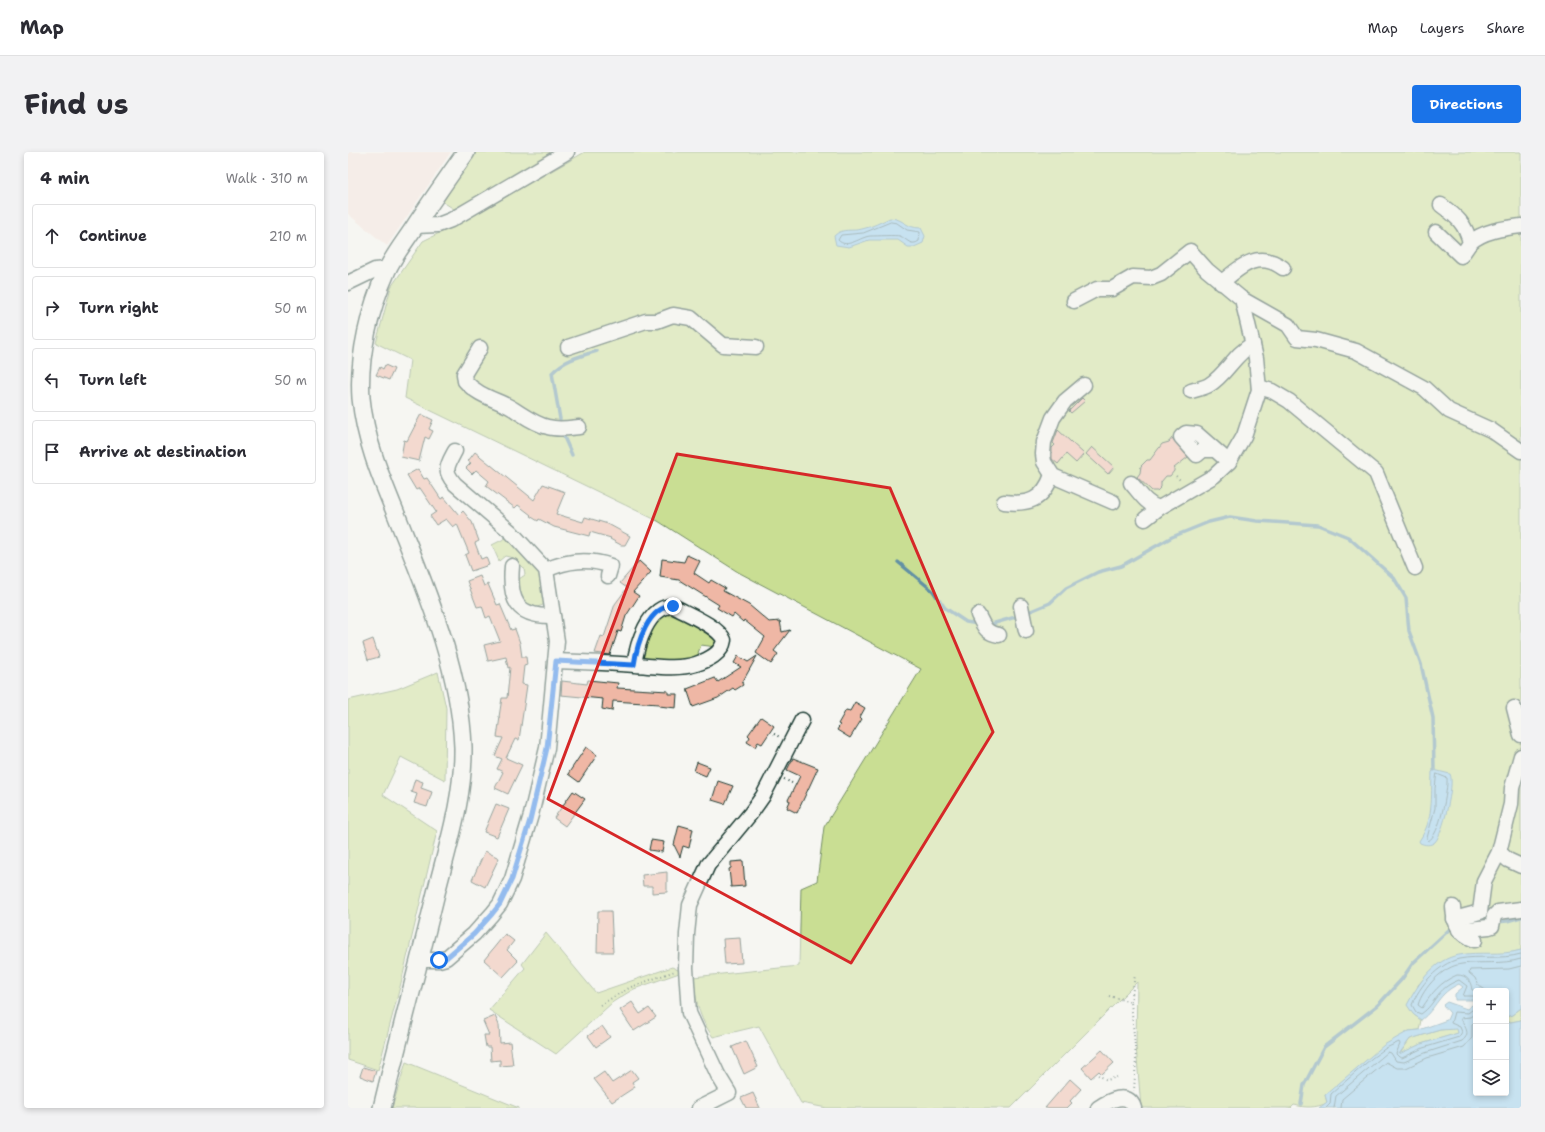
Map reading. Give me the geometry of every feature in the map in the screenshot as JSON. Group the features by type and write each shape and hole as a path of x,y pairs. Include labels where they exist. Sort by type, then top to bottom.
{"main road":[{"path":"382,1108 454,821 462,771 463,749 458,706 450,663 424,586 378,469 363,412 361,380 364,350 374,303 388,269 401,245 466,152"}],"street":[{"path":"415,226 438,225 451,220 568,152"},
{"path":"1440,205 1464,224 1468,231 1470,243"},
{"path":"1436,232 1461,256 1474,239 1485,234 1521,226"},
{"path":"1074,301 1097,289 1112,289 1133,278 1151,278 1161,274 1190,251 1221,283 1242,299 1288,325 1297,338 1316,340 1356,350 1424,388 1449,411 1491,430 1521,451"},
{"path":"1221,283 1236,270 1257,260 1274,262 1283,268"},
{"path":"348,283 375,270 388,269"},
{"path":"1145,519 1158,508 1214,476 1229,462 1249,424 1259,387 1253,344 1242,299"},
{"path":"568,347 639,324 673,316 691,318 723,345 756,347"},
{"path":"1191,390 1210,384 1227,369 1244,348 1253,344"},
{"path":"480,348 464,374 464,381 469,386 490,400 508,406 537,423 558,429 579,427"},
{"path":"1084,385 1071,395 1057,411 1044,442 1044,462 1052,475 1072,486 1091,492 1112,502"},
{"path":"1259,387 1272,390 1289,401 1376,473 1415,568"},
{"path":"1215,450 1229,462"},
{"path":"420,960 439,960 446,958 482,925 500,904 507,891 521,852 542,771 550,723 556,661 557,642 546,570 516,537 449,477 448,465 455,451"},
{"path":"1004,502 1017,503 1033,500 1042,494 1052,475"},
{"path":"1131,483 1144,499 1152,506 1158,508"},
{"path":"546,570 559,564 584,560 600,562 611,566 608,576"},
{"path":"512,566 510,582 512,593 520,609 533,616 553,616"},
{"path":"556,661 672,667 696,664 721,651 724,640 722,634 711,627 673,606 666,606 660,610 647,626 636,650 634,665"},
{"path":"981,622 991,634 999,635"},
{"path":"1514,708 1521,735"},
{"path":"699,1108 733,1097 718,1075 689,1013 686,968 690,905 708,865 751,813 763,796 802,720"},
{"path":"1456,922 1480,912 1484,881 1499,852 1511,804 1512,788 1521,756"},
{"path":"1499,852 1508,860 1521,866"},
{"path":"1456,922 1490,927 1498,912 1521,909"},
{"path":"1456,922 1466,937 1475,940"},
{"path":"1098,1108 1115,1099 1121,1098 1132,1105"}],"path":[{"path":"600,1005 631,987 686,968"},
{"path":"1132,1105 1136,1077 1131,1002 1135,975"},
{"path":"1109,996 1131,1002"},
{"path":"1098,1075 1107,1080 1117,1077"}],"highlighted area":[{"path":"677,454 890,488 993,732 851,963 548,799"}],"shaded area":[{"path":"348,152 451,152 387,246 348,214"}],"green space":[{"path":"474,152 556,152 454,209 443,202"},
{"path":"585,152 1521,152 1521,950 1507,954 1446,960 1429,973 1418,985 1413,1014 1421,1020 1419,1030 1409,1031 1325,1095 1327,1103 1315,1107 1294,1105 1291,1108 1141,1108 1136,1045 1137,982 1011,1108 827,1108 801,1103 759,1026 713,1037 698,1008 693,977 799,966 801,888 817,881 824,827 921,669 738,572 658,521 405,398 410,360 376,343 391,287 423,241 458,224"},
{"path":"508,537 534,564 544,581 546,604 537,607 524,602 518,590 519,579 525,575 524,568 514,558 505,556 499,561 492,545"},
{"path":"670,611 717,639 716,647 701,645 698,653 701,656 678,662 643,658 642,654 654,623"},
{"path":"438,672 446,708 445,780 401,757 383,795 437,831 401,983 378,1070 348,1060 348,700 397,689"},
{"path":"546,933 596,993 672,967 682,972 634,989 613,1002 556,1054 489,1010 525,968 522,964"},
{"path":"1521,1008 1521,1020 1509,1022 1509,1016"},
{"path":"1457,1028 1459,1033 1421,1044 1399,1055 1410,1039 1440,1030"},
{"path":"406,1062 519,1108 392,1108"}],"water":[{"path":"890,218 899,220 912,227 921,228 925,236 923,243 914,247 908,247 898,240 869,240 849,247 836,245 834,236 837,233 866,228"},
{"path":"1434,770 1450,774 1450,797 1445,819 1438,837 1435,842 1426,845 1420,843 1419,841 1427,825 1431,808 1432,772"},
{"path":"1521,950 1521,1008 1512,1015 1509,1016 1509,988 1473,988 1473,1000 1455,1000 1455,994 1463,987 1459,984 1446,992 1431,1011 1421,1020 1413,1014 1407,1005 1416,989 1434,967 1450,957 1467,954 1513,952"},
{"path":"1447,1002 1467,1009 1473,1004 1473,1096 1509,1096 1509,1022 1521,1020 1521,1108 1319,1108 1327,1102 1325,1095 1384,1045 1409,1031 1419,1030 1447,1020 1450,1013 1443,1005","holes":["1457,1029 1458,1033 1421,1044 1399,1054 1410,1039 1440,1030"]}],"building":[{"path":"385,365 394,369 389,380 376,375 380,367 383,369"},
{"path":"1082,398 1085,401 1071,413 1069,411"},
{"path":"421,414 433,420 429,429 433,431 429,439 425,437 419,461 401,457 404,440 407,441"},
{"path":"1058,430 1084,454 1076,463 1066,454 1058,464 1052,459 1052,448 1055,445 1053,443"},
{"path":"1172,438 1188,457 1174,468 1174,471 1170,476 1166,476 1161,482 1161,487 1157,491 1152,491 1137,477 1140,473 1141,466 1147,460 1150,460 1162,444 1169,442"},
{"path":"1092,447 1114,467 1108,474 1086,454"},
{"path":"475,452 534,500 543,484 565,492 556,514 583,522 585,517 608,524 630,536 625,545 621,545 610,539 611,538 590,532 589,536 554,527 539,519 538,521 518,505 515,508 486,486 489,481 476,470 472,474 466,468 471,463 468,461"},
{"path":"418,469 424,479 427,478 441,499 444,497 459,515 463,511 472,522 479,541 475,543 481,559 486,557 489,565 471,571 465,555 469,553 457,524 453,527 446,519 436,525 430,516 436,512 420,488 416,490 407,475"},
{"path":"687,555 700,561 694,573 709,583 711,580 725,588 723,591 749,605 769,622 780,621 782,632 790,630 774,651 778,654 771,664 756,653 765,637 744,620 743,622 734,614 732,617 717,608 719,605 679,580 660,577 662,559 684,562"},
{"path":"639,561 651,572 633,592 639,596 626,616 621,632 618,631 610,655 595,653 601,636 604,637 615,604 627,588 620,583"},
{"path":"480,576 484,586 488,584 497,605 500,604 511,630 515,629 520,643 522,657 526,657 527,665 524,666 522,684 527,685 519,740 515,739 506,758 522,765 508,794 495,788 503,772 497,769 502,759 495,756 503,738 497,737 502,698 507,698 510,667 508,668 506,657 488,661 484,645 500,641 490,616 486,618 482,606 477,607 467,581"},
{"path":"373,639 379,657 368,660 363,643"},
{"path":"738,656 748,662 757,656 742,683 743,685 735,690 733,688 718,698 693,707 687,689 715,678 718,682 741,667 734,663"},
{"path":"588,680 618,683 617,688 668,691 668,694 677,694 676,708 659,706 659,704 613,701 612,711 602,709 603,699 561,695 562,681 587,684"},
{"path":"855,702 865,708 860,717 862,719 850,738 837,730 840,725 838,724 846,710 850,711"},
{"path":"761,717 774,726 762,744 758,742 755,747 747,742 750,737 748,735"},
{"path":"586,747 597,755 579,782 568,774"},
{"path":"793,758 818,768 797,813 787,808 790,801 788,800 800,776 787,770"},
{"path":"697,762 710,767 706,776 694,771"},
{"path":"415,779 423,782 421,788 432,792 427,807 414,803 417,794 411,792"},
{"path":"718,781 733,786 725,804 712,800"},
{"path":"573,791 585,799 565,826 554,818"},
{"path":"496,804 509,809 497,837 484,832"},
{"path":"679,825 693,829 689,848 683,846 680,857 674,845"},
{"path":"651,840 664,842 662,852 649,850"},
{"path":"485,851 499,858 485,887 472,880"},
{"path":"743,861 745,886 731,887 729,869 731,868 731,862"},
{"path":"667,872 667,892 652,893 652,886 643,886 642,875"},
{"path":"598,911 611,911 613,952 597,952"},
{"path":"505,934 514,941 507,950 518,961 503,977 484,960"},
{"path":"740,938 742,963 725,964 723,939"},
{"path":"632,1002 640,1014 649,1008 656,1017 634,1031 620,1010"},
{"path":"495,1016 499,1025 500,1043 510,1042 513,1065 500,1066 500,1060 491,1061 490,1047 486,1047 484,1035 489,1035 483,1021"},
{"path":"602,1026 610,1037 596,1047 588,1036"},
{"path":"746,1041 758,1067 744,1074 732,1047"},
{"path":"1102,1050 1114,1063 1102,1074 1099,1071 1091,1078 1082,1068"},
{"path":"363,1067 376,1071 373,1081 360,1076"},
{"path":"632,1070 638,1078 632,1082 635,1087 612,1102 594,1079 604,1072 612,1083"},
{"path":"1070,1079 1081,1089 1070,1101 1072,1103 1067,1108 1045,1108"},
{"path":"753,1093 760,1108 746,1108 741,1098"}],"waterway":[{"path":"560,419 552,373 567,362 597,351"},
{"path":"564,437 572,455"},
{"path":"1026,613 1050,603 1066,588 1098,572 1121,566 1172,537 1209,522 1230,517 1257,521 1318,525 1348,537 1394,578 1406,598 1409,631 1421,664 1433,718 1434,770"},
{"path":"898,562 933,591 945,608 966,622 978,624"},
{"path":"988,625 1019,616"},
{"path":"1497,922 1521,917"},
{"path":"1301,1104 1304,1085 1324,1047 1378,1005 1402,979 1413,963 1451,928 1455,927"}],"route":[{"path":"439,960 446,958 474,934 500,904 512,879 530,820 547,748 556,661 634,665 636,650 652,618 666,606 673,606"}]}
